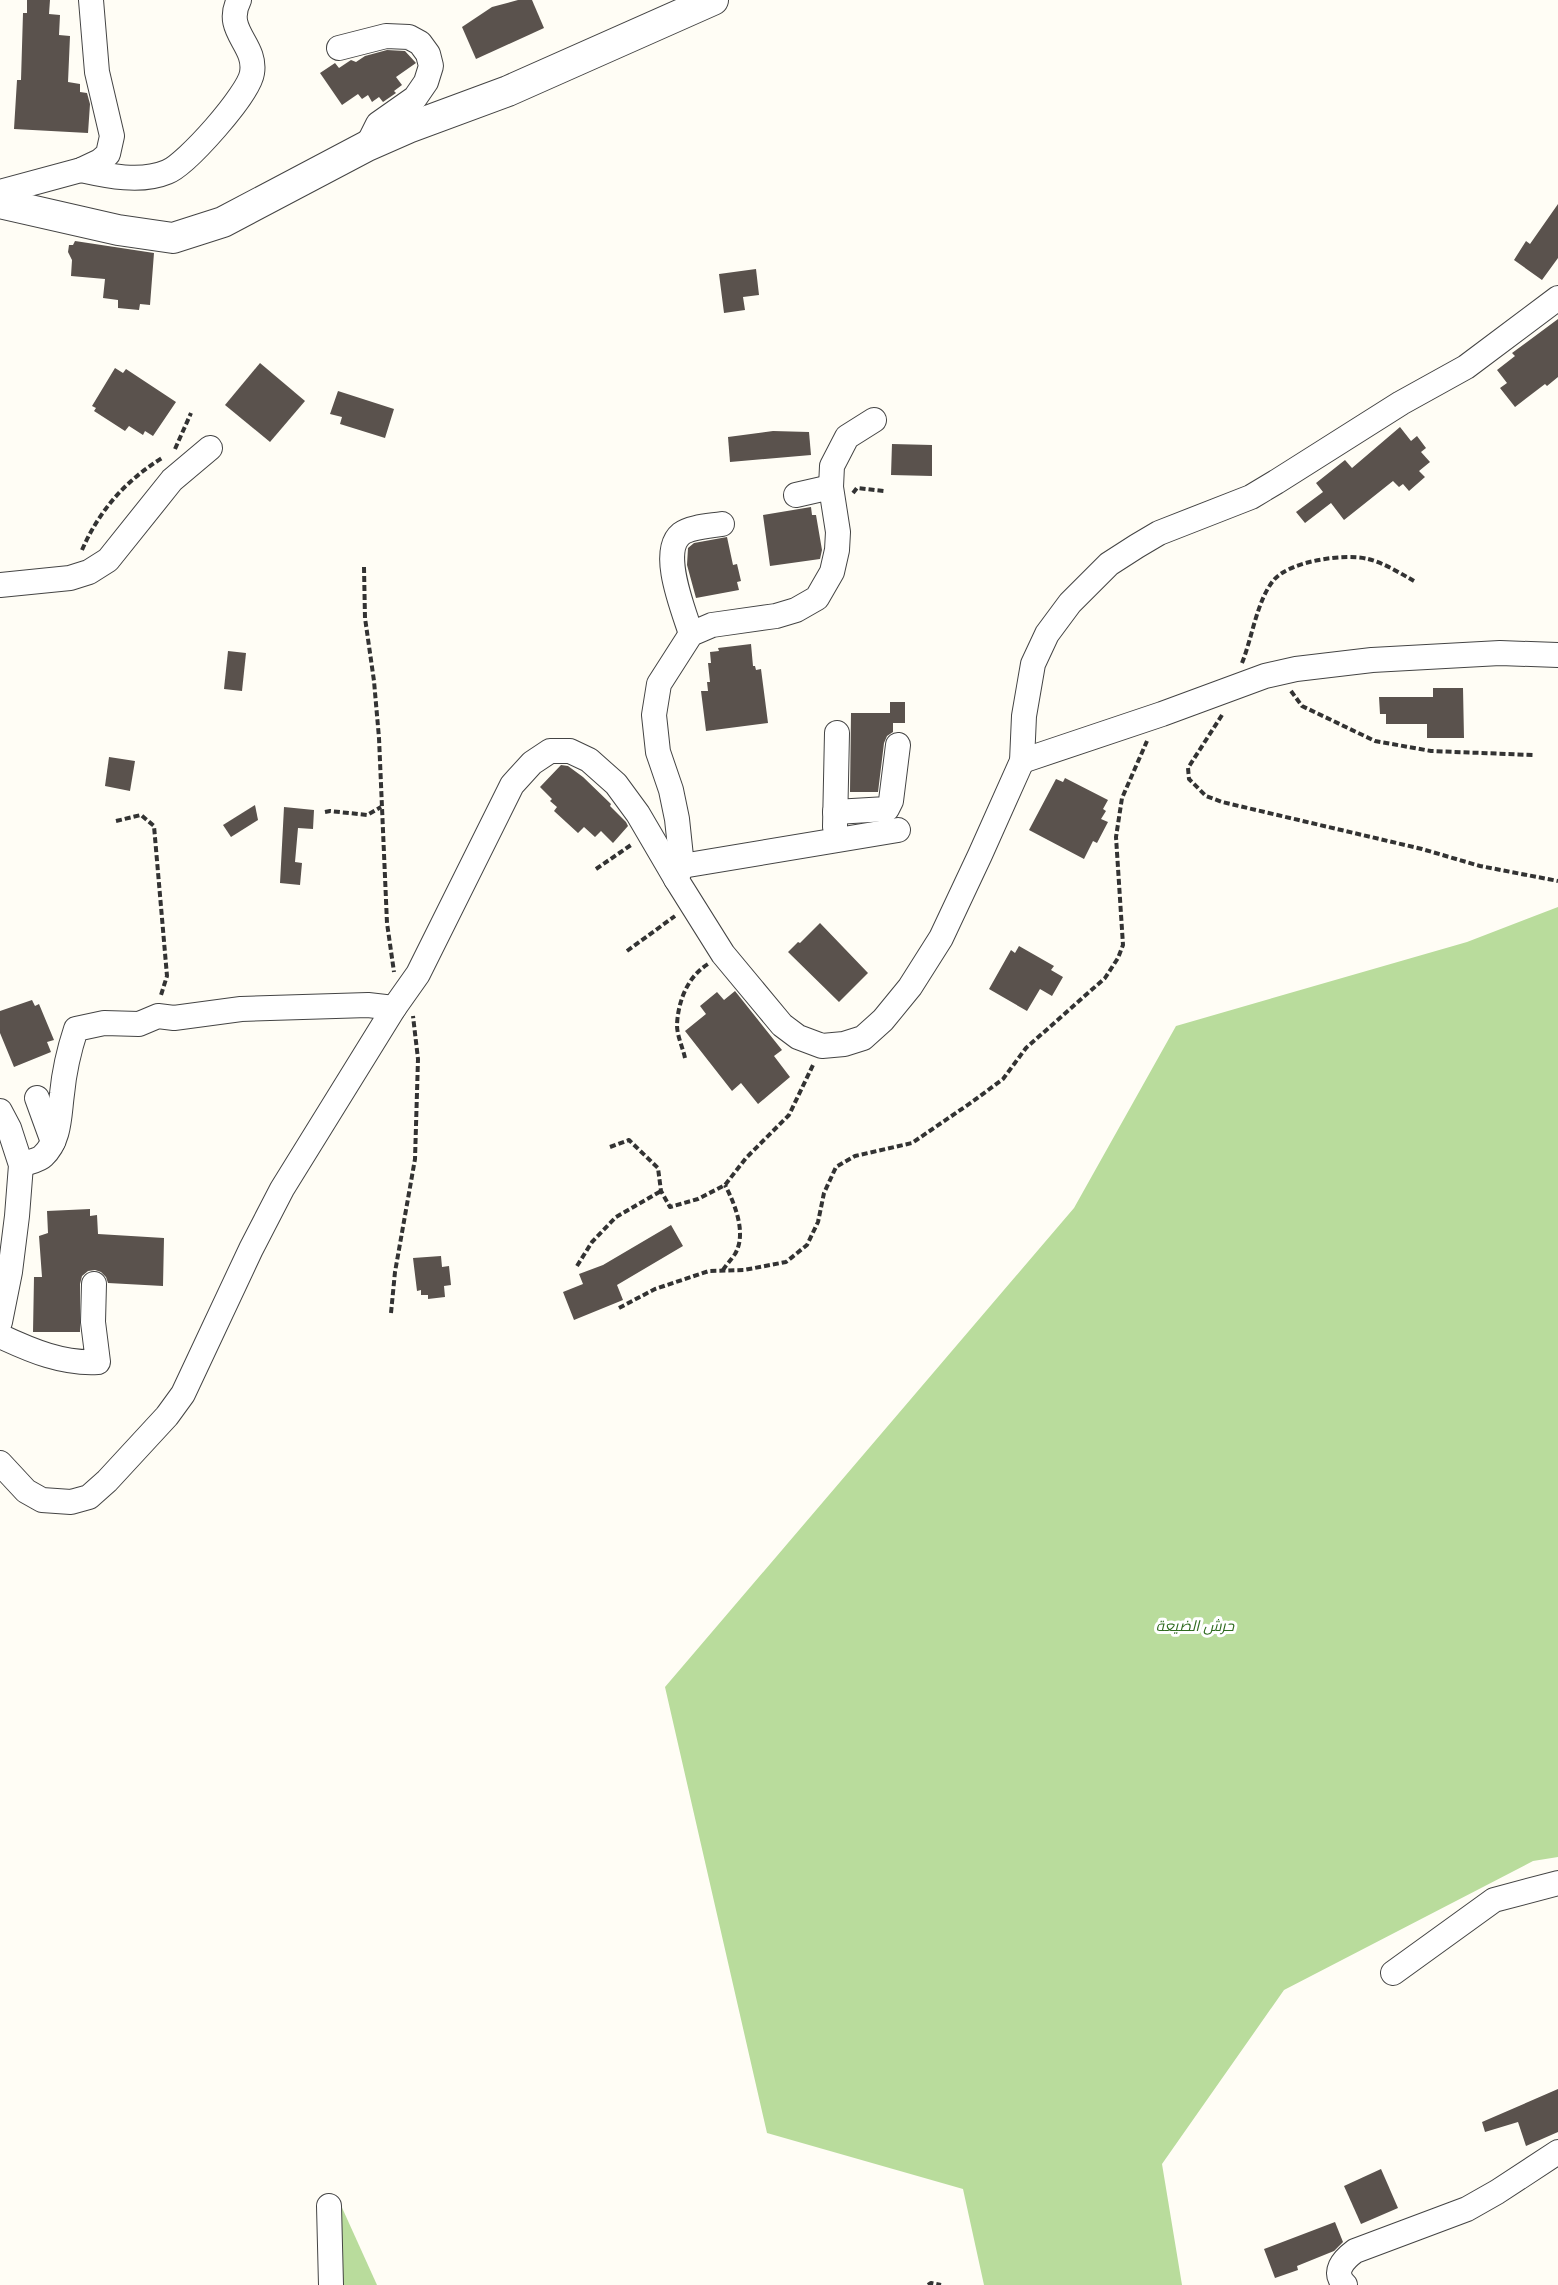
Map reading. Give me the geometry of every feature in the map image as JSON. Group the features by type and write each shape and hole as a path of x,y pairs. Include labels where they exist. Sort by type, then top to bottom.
{"street":[{"path":"0,192 81,170 100,161 108,154 112,145 97,72 91,0"},
{"path":"81,170 125,177 148,177 170,172 228,115 252,74 250,53 234,22 234,13 239,0"},
{"path":"0,203 118,230 173,238 223,222 367,146 408,128 508,92 713,0"},
{"path":"339,48 386,36 409,37 420,43 428,54 431,66 426,82 415,98 378,124 367,146"},
{"path":"0,1463 26,1491 42,1500 71,1502 89,1497 143,1444 183,1394 251,1249 282,1189 423,964 512,785 532,763 550,751 570,751 589,760 616,784 679,872 692,902 723,954 782,1025 798,1037 822,1046 844,1044 863,1038 883,1020 910,987 940,938 1022,761 1024,716 1033,664 1047,634 1070,603 1109,564 1159,533 1224,508 1268,487 1401,403 1466,367 1558,298"},
{"path":"679,872 677,819 671,790 658,752 654,715 659,684 691,634 712,625 776,616 796,610 817,598 832,572 837,550 838,532 831,487 832,466 847,437 874,420"},
{"path":"0,585 70,578 89,572 108,560 172,480 210,448"},
{"path":"796,495 831,487"},
{"path":"691,634 675,582 672,559 674,541 683,532 722,524"},
{"path":"1022,761 1278,673 1372,660 1500,654 1558,655"},
{"path":"835,839 837,733"},
{"path":"835,812 887,809 891,801 898,745"},
{"path":"679,872 835,839 898,830"},
{"path":"21,1164 42,1158 53,1142 60,1123 62,1094 76,1029 104,1023 139,1024 158,1016 174,1018 241,1009 368,1005 399,1000"},
{"path":"38,1098 53,1142"},
{"path":"0,1111 9,1128 21,1164 18,1216 0,1322"},
{"path":"0,1336 27,1349 62,1360 82,1363 98,1362 93,1322 94,1284"},
{"path":"1393,1972 1494,1900 1558,1883"},
{"path":"1345,2285 1339,2274 1340,2267 1354,2251 1467,2209 1558,2152"},
{"path":"329,2206 331,2285"}],"path":[{"path":"70,578 100,513 140,471 175,450 191,413"},
{"path":"1231,688 1263,599 1272,581 1284,571 1304,563 1344,556 1369,559 1414,580"},
{"path":"364,567 365,618 379,738 387,923 399,1000 414,1020 417,1040 415,1159 395,1272 391,1313"},
{"path":"1278,673 1302,706 1375,741 1431,751 1533,755"},
{"path":"1224,712 1188,768 1189,779 1206,796 1221,802 1422,849 1480,866 1558,881"},
{"path":"620,1308 655,1289 709,1271 744,1270 786,1262 807,1245 818,1222 824,1193 836,1167 855,1156 912,1143 972,1102 1003,1079 1026,1048 1106,978 1123,945 1116,837 1122,798 1136,762 1162,714"},
{"path":"325,812 367,815 381,807"},
{"path":"116,821 141,815 154,826 167,976 159,1003 158,1016"},
{"path":"596,869 650,833"},
{"path":"627,951 692,902"},
{"path":"686,1058 677,1027 683,993 698,970 723,954"},
{"path":"610,1147 629,1140 658,1168 661,1191 670,1208 698,1198 725,1185 746,1158 789,1115 822,1046"},
{"path":"722,1270 735,1253 740,1241 733,1201 725,1185"},
{"path":"577,1266 592,1242 616,1217 661,1191"},
{"path":"928,2285 931,2283 941,2285"}],"green space":[{"name":"حرش الضيعة","path":"1558,907 1558,1857 1533,1861 1284,1990 1162,2164 1182,2285 984,2285 963,2189 767,2133 665,1687 1074,1208 1176,1026 1467,942"},
{"path":"339,2201 377,2285 342,2285"}],"building":[{"path":"27,0 50,0 49,14 60,15 59,35 70,36 68,82 80,84 80,92 87,93 90,104 88,133 14,129 17,80 21,80 23,13 27,13"},
{"path":"518,0 532,0 544,28 476,59 462,27 492,7"},
{"path":"387,50 405,51 416,63 396,77 402,85 394,91 396,93 383,102 379,97 372,102 368,95 362,99 358,94 342,105 320,73 335,63 339,68 351,60 356,62 365,56"},
{"path":"1558,204 1558,258 1542,280 1514,260 1526,241 1530,244"},
{"path":"75,241 154,253 150,305 140,304 139,310 118,308 118,300 103,298 105,279 71,276 72,260 68,252 69,245 73,245"},
{"path":"756,269 759,295 743,297 745,310 724,313 719,274"},
{"path":"1558,319 1558,377 1515,407 1500,388 1507,383 1497,370 1515,356 1512,353"},
{"path":"260,363 305,401 270,442 225,405"},
{"path":"115,368 123,373 126,369 176,402 153,436 145,431 143,435 129,426 125,431 94,411 96,408 92,406"},
{"path":"338,391 394,409 385,438 340,424 342,417 330,414"},
{"path":"1400,427 1411,441 1417,436 1426,448 1421,452 1430,462 1419,471 1425,477 1409,491 1403,484 1399,487 1393,481 1344,520 1331,503 1305,523 1296,512 1323,492 1316,483 1345,460 1352,468"},
{"path":"773,431 809,432 811,455 730,462 728,437"},
{"path":"892,444 932,445 932,476 891,475"},
{"path":"811,507 812,515 816,515 822,550 820,559 770,566 763,515"},
{"path":"727,537 733,565 737,564 741,581 737,582 739,590 696,598 687,565 688,548 694,543"},
{"path":"751,644 753,666 756,670 761,669 768,723 706,731 701,691 708,691 710,652 719,651 718,648"},
{"path":"228,651 246,653 242,691 224,689"},
{"path":"1433,688 1463,688 1464,738 1427,738 1427,724 1386,724 1386,714 1380,714 1379,697 1433,697"},
{"path":"890,702 905,702 905,723 893,723 893,732 887,736 884,743 878,792 850,792 851,713 890,713"},
{"path":"109,757 135,761 130,791 105,786"},
{"path":"561,765 568,766 583,777 626,822 628,826 613,843 601,831 595,837 584,827 578,833 554,811 557,807 540,787"},
{"path":"1065,778 1108,800 1103,809 1106,811 1101,819 1108,822 1097,843 1093,841 1084,859 1029,830 1056,779 1063,782"},
{"path":"255,805 258,820 231,837 223,825"},
{"path":"284,807 314,810 313,829 298,828 295,862 302,863 300,885 280,883"},
{"path":"820,923 868,973 839,1002 788,952"},
{"path":"1019,946 1054,966 1051,970 1063,977 1052,996 1040,989 1027,1011 989,989 1011,950 1015,953"},
{"path":"735,991 782,1050 774,1056 790,1077 758,1104 741,1083 732,1091 685,1031 706,1014 700,1006 717,992 724,1000"},
{"path":"32,1000 35,1006 39,1004 54,1040 47,1042 51,1052 14,1067 0,1033 0,1011"},
{"path":"90,1209 90,1216 97,1215 98,1234 164,1238 163,1286 108,1283 101,1272 88,1271 82,1276 80,1284 80,1332 33,1332 34,1277 42,1277 39,1236 48,1233 47,1211"},
{"path":"671,1225 683,1246 617,1285 623,1300 574,1320 563,1292 583,1284 579,1274 603,1265"},
{"path":"441,1256 442,1267 449,1266 451,1285 444,1286 445,1297 428,1299 428,1295 421,1295 421,1290 417,1291 413,1258"},
{"path":"1558,2089 1558,2132 1526,2146 1518,2122 1485,2132 1482,2122"},
{"path":"1381,2169 1398,2208 1361,2224 1344,2186"},
{"path":"1335,2222 1343,2242 1334,2251 1297,2266 1298,2270 1275,2278 1264,2249"}]}
